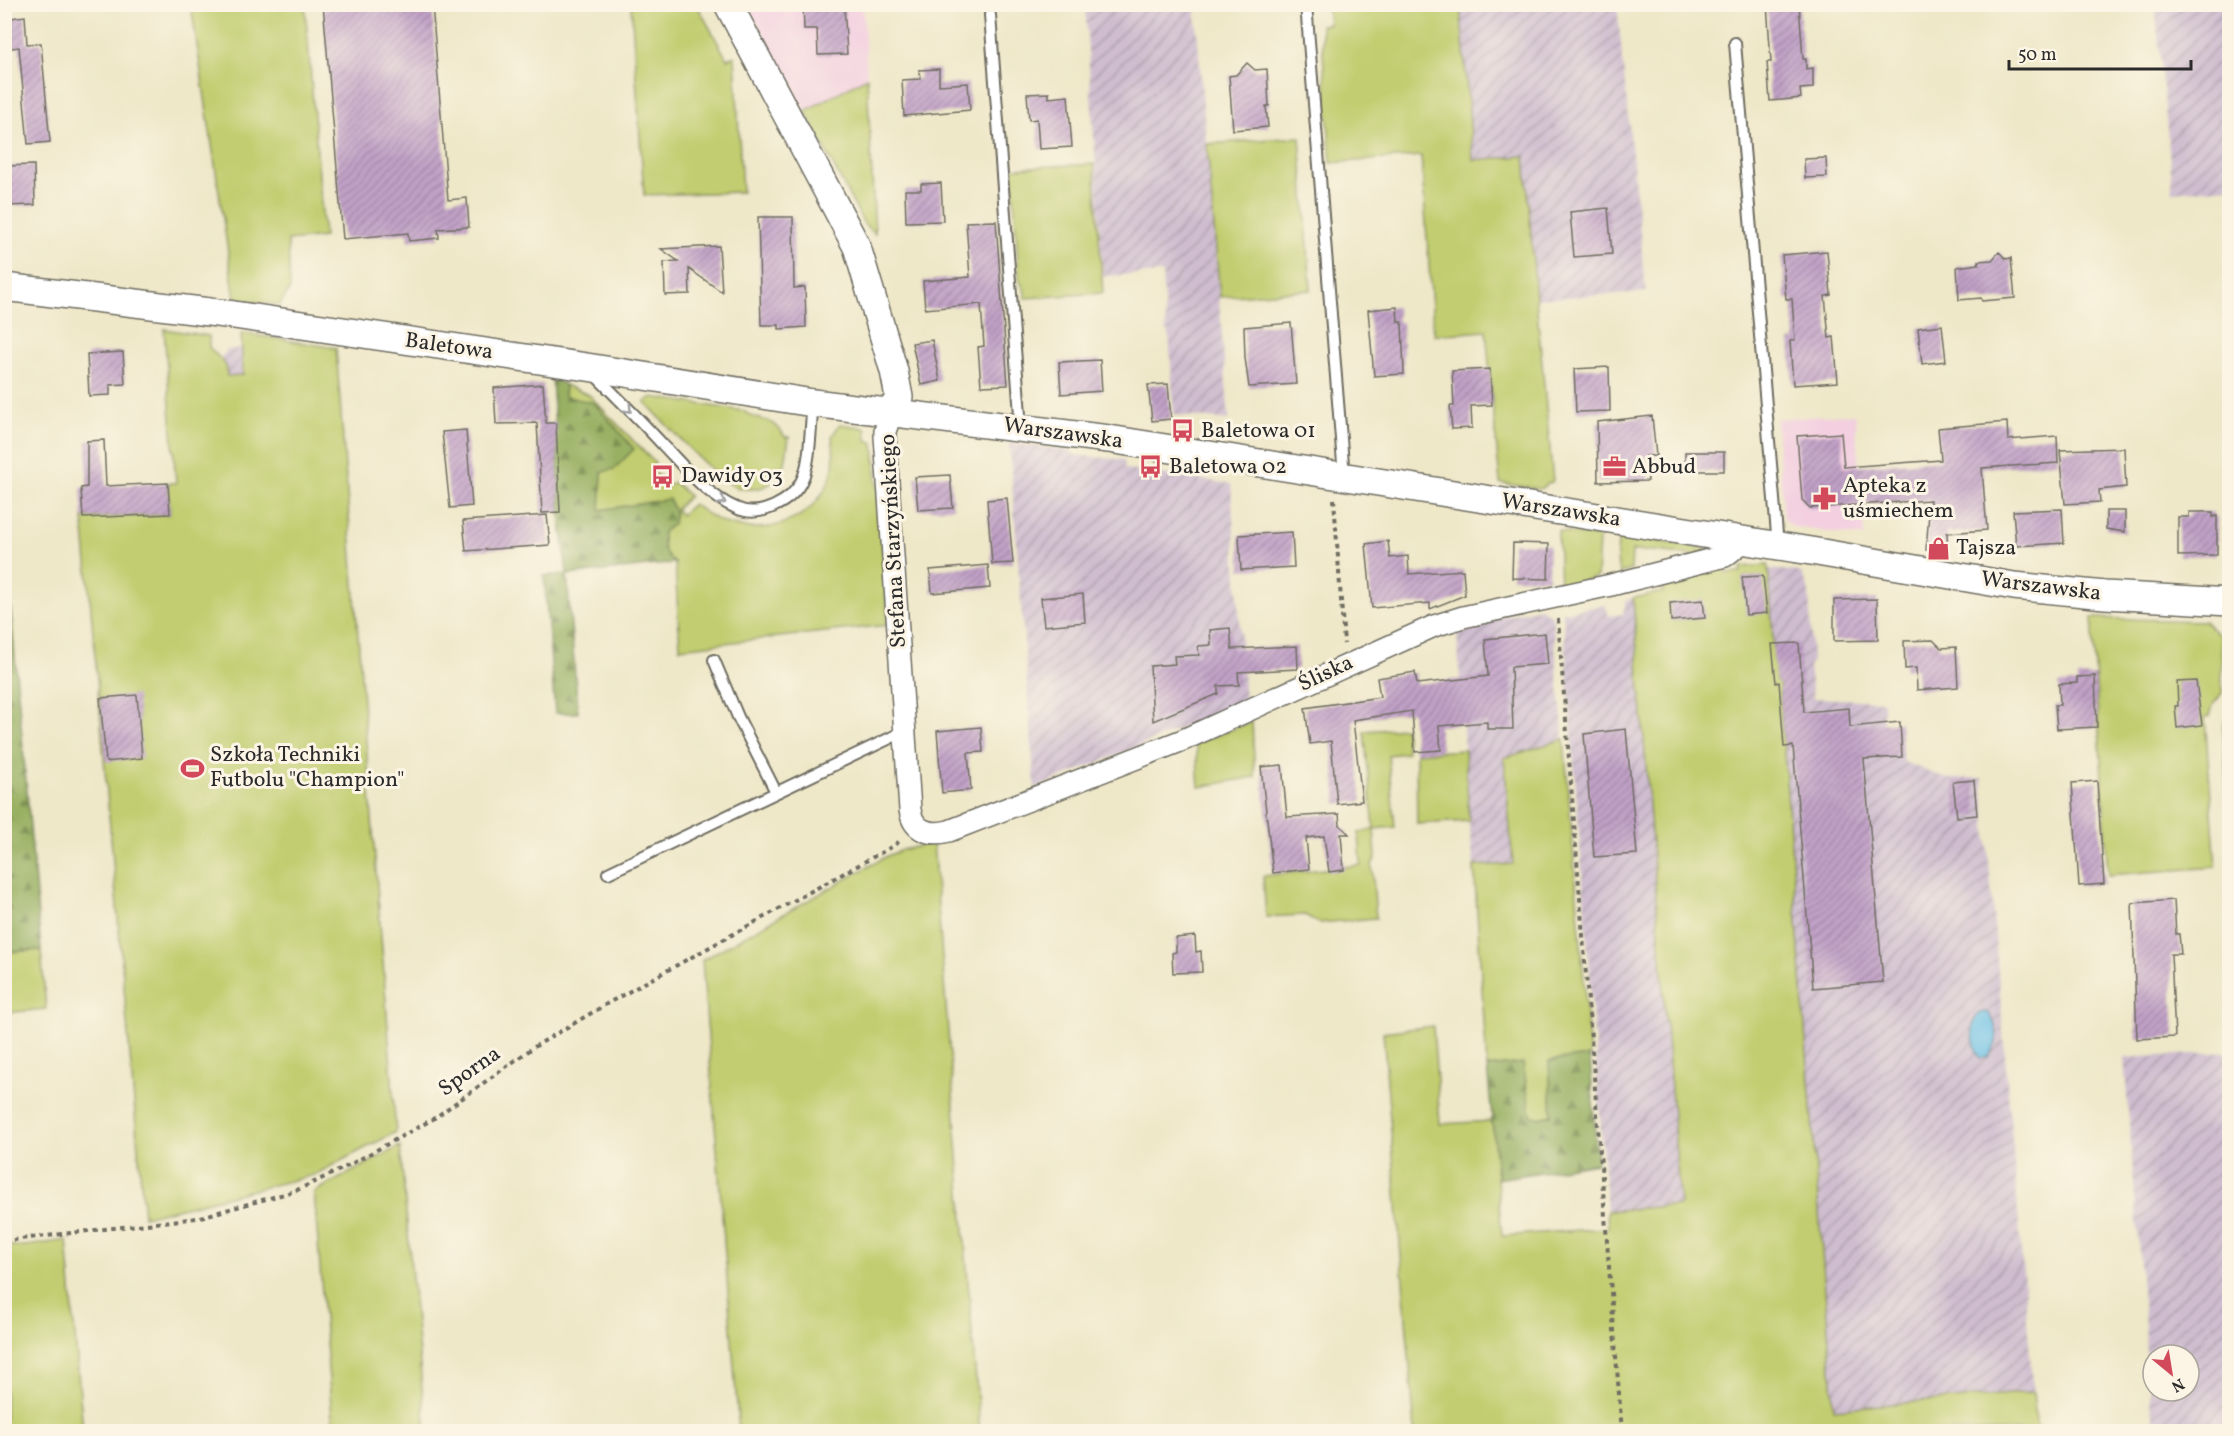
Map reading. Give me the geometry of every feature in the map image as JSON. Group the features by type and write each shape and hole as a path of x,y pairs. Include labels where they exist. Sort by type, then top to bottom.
{"street":[{"name":"Stefana Starzyńskiego","path":"728,4 857,247 888,346 899,397 885,430 885,436 910,810 911,818 917,827"},
{"name":"Baletowa","path":"4,286 234,315 813,403 892,412"},
{"name":"Warszawska","path":"892,412 1021,428 1339,475 2014,586 2105,596 2229,602"},
{"name":"Śliska","path":"917,827 932,833 949,831 1037,798 1183,740 1345,665 1444,623 1725,556 1744,541"}],"lane":[{"path":"1306,4 1339,475"},
{"path":"990,15 1021,428"},
{"path":"1735,43 1778,546"},
{"path":"587,367 712,496 739,510 759,511 777,505 789,498 801,483 806,469 813,403"},
{"path":"714,660 738,717 776,792"},
{"path":"608,873 904,731"}],"path":[{"path":"1339,475 1345,665"},
{"path":"1556,598 1622,1431"},
{"name":"Sporna","path":"4,1241 197,1218 295,1191 342,1169 433,1119 534,1047 600,1008 895,845 917,827"}],"shaded area":[{"path":"747,5 863,5 867,77 805,111"},
{"path":"1085,5 1195,5 1229,420 1174,415 1169,332 1166,331 1162,273 1103,276"},
{"path":"1460,5 1617,5 1646,292 1536,299 1525,157 1473,161"},
{"path":"2155,5 2229,5 2229,187 2173,192"},
{"path":"242,348 243,375 227,376 226,365 220,359 227,350"},
{"path":"1855,414 1864,537 1794,527 1784,519 1776,419"},
{"path":"1009,443 1071,451 1075,455 1124,460 1125,469 1231,484 1245,703 1035,788"},
{"path":"1768,569 1799,572 1809,592 1812,660 1809,667 1813,698 1883,701 1884,757 1902,757 1904,762 1948,779 1982,778 2033,1392 1834,1409"},
{"path":"1633,598 1680,1205 1607,1211 1563,612 1605,605 1609,616 1623,614 1626,600"},
{"path":"1541,608 1552,616 1564,739 1504,758 1513,865 1474,866 1457,633 1479,628 1478,622"},
{"path":"2229,1052 2229,1431 2155,1431 2151,1403 2201,1403 2201,1343 2146,1343 2124,1058"}],"green space":[{"path":"191,5 305,5 324,237 288,241 290,289 280,305 235,299"},
{"path":"631,5 697,5 727,59 735,56 742,192 644,195"},
{"path":"1327,5 1460,5 1473,160 1525,156 1553,481 1540,489 1500,483 1486,331 1434,335 1421,156 1331,163 1321,25 1329,24"},
{"path":"867,77 875,234 864,224 805,111"},
{"path":"1300,137 1311,290 1220,297 1207,144"},
{"path":"1094,164 1103,293 1025,298 1025,292 1019,279 1012,168"},
{"name":"Szkoła Techniki Futbolu \"Champion\"","path":"164,329 209,336 209,347 226,365 227,376 243,375 241,333 336,348 396,1132 314,1175 144,1217 83,518 170,514 168,483 176,483"},
{"path":"552,377 565,385 564,396 594,403 634,449 614,469 602,472 600,510 669,499 675,512 673,524 663,532 663,546 675,563 567,575 578,713 555,713 544,576 567,574 560,512"},
{"path":"565,385 589,395 655,463 651,469 668,486 674,482 689,496 676,509 681,515 693,504 716,519 741,527 772,526 801,515 823,493 830,478 834,457 832,436 840,424 866,428 867,440 874,443 888,625 680,648 675,563 666,553 663,542 663,532 673,524 668,500 600,510 602,472 564,396"},
{"path":"652,397 744,411 749,415 769,421 780,429 785,437 789,437 783,469 775,480 763,487 743,489 736,487 716,473 690,449 645,402"},
{"path":"1558,531 1599,537 1597,577 1560,588"},
{"path":"4,534 41,950 5,952 4,952"},
{"path":"1624,536 1706,549 1705,554 1695,556 1657,551 1632,551 1631,570 1620,573 1617,551 1620,538"},
{"path":"1768,565 1776,682 1779,682 1834,1409 2033,1392 2037,1431 1415,1431 1383,1032 1433,1026 1440,1124 1492,1121 1502,1236 1608,1228 1607,1211 1680,1205 1633,598 1663,592 1663,578 1723,567 1726,573 1741,573 1741,567"},
{"path":"2092,618 2204,621 2221,637 2222,693 2213,705 2210,716 2205,717 2216,867 2108,875"},
{"path":"2229,712 2230,800 2227,800 2223,725"},
{"path":"1252,722 1255,777 1199,787 1196,743"},
{"path":"1405,728 1407,753 1388,755 1395,827 1374,829 1376,857 1372,865 1376,918 1319,923 1305,915 1266,917 1263,876 1361,865 1359,833 1374,828 1364,731"},
{"path":"1564,739 1590,1056 1549,1061 1552,1115 1539,1118 1531,1115 1523,1063 1487,1067 1474,866 1513,864 1504,758"},
{"path":"1465,750 1469,821 1417,824 1416,753"},
{"path":"933,843 980,1431 739,1431 702,960 887,856"},
{"path":"41,950 46,1009 5,1013 5,952"},
{"path":"1590,1056 1597,1163 1498,1179 1487,1067 1523,1063 1531,1115 1539,1118 1552,1115 1549,1061"},
{"path":"400,1146 426,1431 333,1431 314,1192"},
{"path":"67,1240 83,1431 5,1431 5,1246 25,1246"}],"water":[{"path":"1983,1012 1988,1012 1992,1018 1997,1035 1992,1052 1988,1057 1980,1058 1975,1047 1973,1030 1975,1019"}],"building":[{"path":"323,4 432,4 448,200 467,198 469,227 438,229 439,238 409,241 408,233 343,239"},
{"path":"803,4 844,4 847,54 818,55 817,29 804,29"},
{"path":"1767,4 1799,4 1803,59 1806,59 1806,69 1813,68 1813,88 1800,89 1801,98 1770,101 1767,62 1771,62"},
{"path":"25,16 27,44 41,43 50,142 28,144 19,47 4,49 4,19"},
{"path":"1247,63 1255,70 1267,69 1268,127 1233,130 1229,76 1236,75"},
{"path":"939,69 939,85 968,83 970,110 904,116 902,80 920,79 919,70"},
{"path":"1049,93 1049,98 1068,96 1072,147 1039,149 1037,119 1029,120 1027,94"},
{"path":"1826,158 1827,177 1805,178 1804,159"},
{"path":"34,165 35,205 4,206 4,166"},
{"path":"941,183 943,221 906,222 905,190 921,190 921,184"},
{"path":"1608,208 1612,254 1574,257 1570,212"},
{"path":"758,217 793,217 794,288 805,287 806,327 779,329 779,325 761,325"},
{"path":"996,221 1008,385 981,386 978,347 984,346 981,304 925,309 923,281 970,277 966,222"},
{"path":"719,246 722,292 689,269 690,294 665,295 664,262 678,261 661,249"},
{"path":"1827,251 1831,295 1825,296 1829,338 1834,337 1838,382 1793,385 1790,341 1795,340 1792,299 1786,299 1782,255"},
{"path":"1999,252 2006,259 2011,258 2015,298 1982,301 1981,298 1959,300 1957,267 1992,260"},
{"path":"1397,307 1398,322 1402,322 1404,374 1374,376 1368,310"},
{"path":"1291,323 1296,384 1249,387 1244,327"},
{"path":"1942,325 1946,361 1922,364 1918,328"},
{"path":"932,340 940,381 921,385 912,343"},
{"path":"123,352 125,384 110,385 110,395 89,396 87,354"},
{"path":"1100,360 1102,391 1061,394 1059,362"},
{"path":"1609,367 1610,411 1576,412 1574,369"},
{"path":"1490,369 1492,405 1471,406 1472,428 1452,429 1450,406 1454,406 1452,371"},
{"path":"543,384 546,423 556,423 560,512 542,513 537,423 496,424 494,388"},
{"path":"1168,384 1171,419 1152,421 1148,385"},
{"path":"1652,416 1656,456 1646,456 1648,481 1598,482 1597,422"},
{"path":"2007,422 2008,440 2057,436 2058,463 1982,468 1987,530 1947,533 1948,553 1926,550 1930,500 1810,508 1802,500 1797,436 1841,433 1844,467 1941,460 1938,428"},
{"path":"466,430 472,506 450,508 442,432"},
{"path":"104,440 106,486 168,483 170,514 83,518 81,488 87,487 87,441"},
{"path":"2124,448 2126,487 2099,490 2100,502 2065,504 2060,450"},
{"path":"1685,452 1724,452 1724,471 1685,471"},
{"path":"950,475 953,508 918,510 915,477"},
{"path":"1007,498 1013,563 992,564 987,500"},
{"path":"2062,509 2064,543 2016,546 2013,511"},
{"path":"2106,511 2125,511 2125,532 2106,529"},
{"path":"2189,512 2213,512 2213,517 2217,516 2217,555 2178,556 2178,517 2189,517"},
{"path":"547,515 550,545 466,551 463,521"},
{"path":"1292,532 1294,567 1241,570 1239,535"},
{"path":"1388,541 1390,558 1408,556 1409,574 1463,570 1465,595 1430,609 1430,603 1372,608 1366,544"},
{"path":"1513,543 1549,544 1548,579 1512,578"},
{"path":"988,565 990,588 932,593 930,570"},
{"path":"1763,576 1767,613 1746,615 1742,577"},
{"path":"1083,594 1085,622 1044,626 1041,598"},
{"path":"1877,599 1878,640 1834,641 1834,600"},
{"path":"1703,600 1705,618 1671,621 1670,603"},
{"path":"1230,628 1232,649 1297,646 1298,669 1238,672 1239,685 1218,686 1218,694 1153,721 1150,666 1175,664 1174,656 1199,655 1198,646 1211,645 1210,630"},
{"path":"1545,633 1548,664 1511,667 1513,729 1487,729 1487,722 1439,726 1441,750 1415,752 1412,711 1353,720 1362,801 1337,804 1331,741 1310,744 1305,708 1380,697 1377,678 1415,672 1417,684 1488,676 1485,639"},
{"path":"1933,640 1941,648 1956,647 1958,687 1917,690 1916,668 1905,669 1904,641"},
{"path":"1799,643 1804,712 1849,708 1850,727 1900,722 1902,757 1864,759 1883,982 1813,988 1793,746 1784,747 1779,682 1776,683 1772,644"},
{"path":"2095,676 2097,727 2057,729 2055,705 2060,705 2059,684 2077,683 2077,677"},
{"path":"2196,681 2202,725 2177,728 2175,706 2178,706 2177,682"},
{"path":"137,695 142,758 106,762 100,698"},
{"path":"981,727 983,752 968,753 971,790 942,793 937,731"},
{"path":"1626,729 1637,854 1594,857 1584,734"},
{"path":"1282,765 1287,817 1339,814 1340,825 1349,834 1341,834 1344,870 1329,872 1324,836 1306,838 1309,869 1273,873 1261,767"},
{"path":"1974,780 1977,815 1957,817 1953,782"},
{"path":"2097,781 2104,884 2079,886 2072,783"},
{"path":"2174,900 2176,934 2179,934 2181,954 2171,954 2175,1037 2137,1039 2132,903"},
{"path":"1195,936 1196,952 1201,951 1202,972 1173,973 1172,953 1176,952 1176,938"}],"place":[{"name":"Baletowa 01","path":"1183,431"},
{"name":"Baletowa 02","path":"1151,467"},
{"name":"Abbud","path":"1614,467"},
{"name":"Dawidy 03","path":"663,476"},
{"name":"Apteka z uśmiechem","path":"1825,499"},
{"name":"Tajsza","path":"1938,548"},
{"name":"Szkoła Techniki Futbolu \"Champion\"","path":"192,768"}]}
